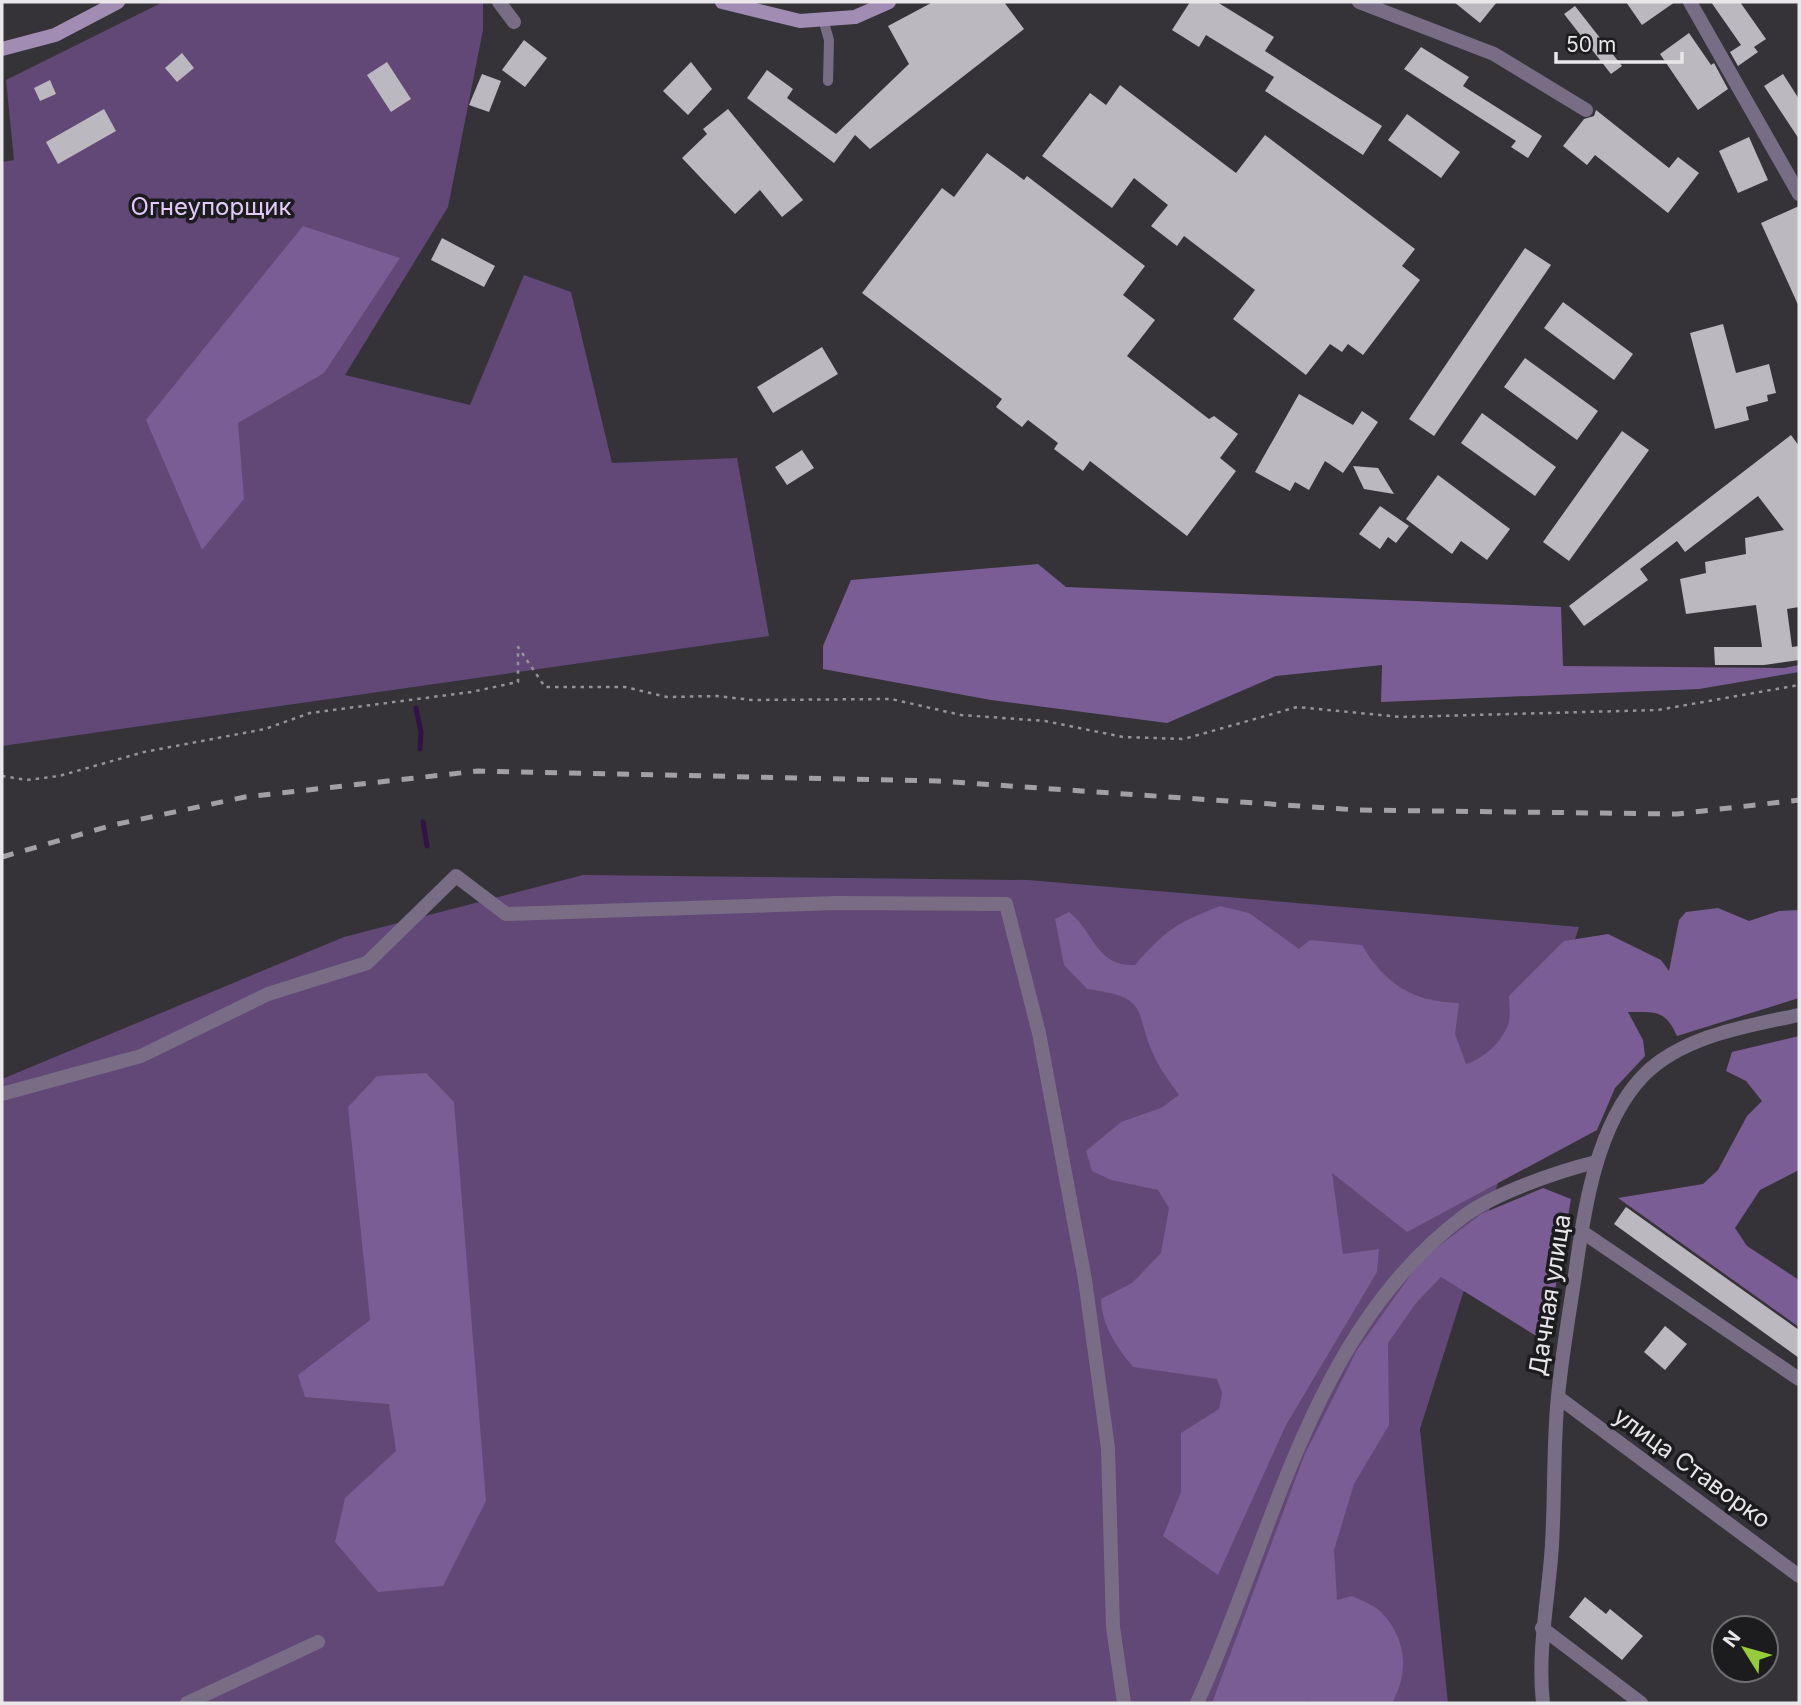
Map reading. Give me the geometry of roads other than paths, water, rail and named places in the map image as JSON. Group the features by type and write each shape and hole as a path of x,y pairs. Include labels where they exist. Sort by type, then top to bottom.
{"street":[{"path":"2,49 55,35 118,2"},
{"path":"499,2 514,22"},
{"path":"723,2 800,21 855,17 889,2"},
{"path":"1359,2 1494,54 1586,110"},
{"path":"1690,2 1799,194"},
{"path":"2,1094 141,1056 268,994 367,963 456,876 506,914 837,903 1006,904 1040,1033 1085,1280 1108,1448 1114,1627 1124,1703"},
{"name":"Дачная улица","path":"1543,1703 1542,1628 1552,1546 1558,1397 1581,1231 1596,1162 1620,1110 1643,1076 1669,1056 1729,1030 1799,1015"},
{"path":"1197,1703 1266,1535 1294,1454 1349,1347 1410,1263 1466,1215 1555,1172 1596,1162"},
{"path":"1581,1231 1799,1380"},
{"name":"улица Ставорко","path":"1558,1397 1799,1576"},
{"path":"1542,1628 1641,1703"},
{"path":"187,1703 318,1642"}],"lane":[{"path":"822,19 829,40 828,81"}],"waterway":[{"path":"416,708 421,732 420,749"},
{"path":"423,822 427,846"}],"railway":[{"path":"2,857 113,825 245,797 478,771 938,781 1357,810 1677,814 1799,800"}],"park label":[{"name":"Огнеупорщик","path":"211,207"}]}
